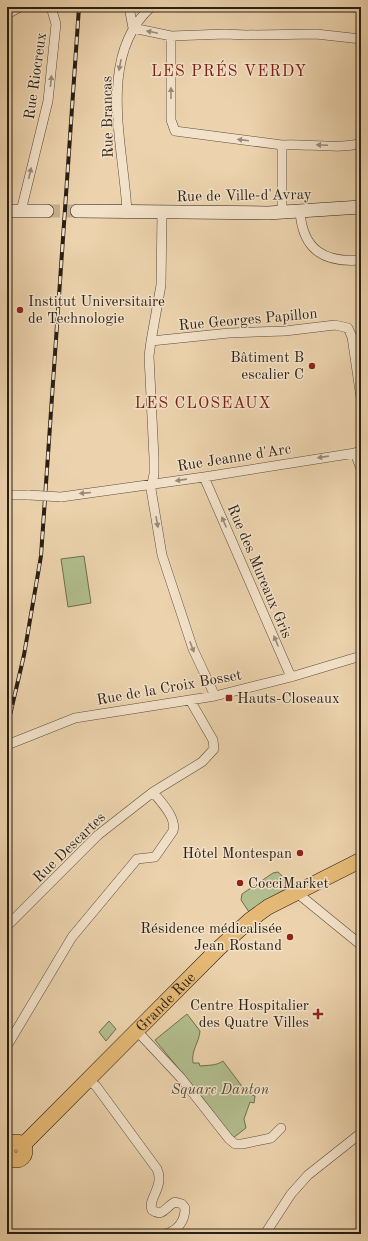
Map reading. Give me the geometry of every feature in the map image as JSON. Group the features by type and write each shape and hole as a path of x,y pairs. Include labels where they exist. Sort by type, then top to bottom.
{"main road":[{"name":"Rue de Ville-d'Avray","path":"78,211 282,213 361,208"},
{"path":"7,211 47,211"},
{"name":"Grande Rue","path":"8,1158 17,1160 23,1157 26,1151 25,1143 87,1078 137,1031 232,935 268,907 361,860"}],"street":[{"path":"7,14 20,7"},
{"path":"129,7 133,28 171,36 225,34 316,34 361,39"},
{"name":"Rue Brancas","path":"127,212 120,142 118,74 122,56 133,28 151,7"},
{"name":"Rue Riocreux","path":"22,211 48,102 56,24 53,11"},
{"path":"171,36 171,120 175,131 282,145 333,145 361,143"},
{"path":"282,145 282,213"},
{"path":"162,212 162,286 150,341 154,458 151,489 162,555 193,649 215,696"},
{"path":"300,212 304,235 314,248 328,258 345,261 361,260"},
{"name":"Rue Georges Papillon","path":"150,341 229,333 285,331 335,325 348,328 352,337 361,398"},
{"path":"358,451 361,469"},
{"name":"Rue Jeanne d'Arc","path":"7,495 61,497 204,477 358,451"},
{"name":"Rue des Mureaux Gris","path":"204,477 291,677"},
{"name":"Rue de la Croix Bosset","path":"7,745 75,718 154,707 215,696 291,677 361,656"},
{"name":"Rue Descartes","path":"7,926 98,835 154,792 202,762 214,749 213,740 190,700"},
{"path":"7,1046 72,937 137,859 155,857 170,836 174,826 170,816 154,792"},
{"path":"296,892 361,945"},
{"path":"137,1031 181,1078 229,1139 235,1144 270,1138 281,1128"},
{"path":"87,1078 96,1086 158,1169 160,1180 151,1202 152,1210 161,1212 175,1202 182,1204 185,1208 184,1218 180,1224 166,1234"},
{"path":"265,1234 291,1194 308,1175 361,1133"}],"green space":[{"path":"84,556 91,603 68,607 61,559"},
{"path":"278,872 292,885 249,912 241,900 242,894 273,873"},
{"name":"Square Danton","path":"187,1014 200,1031 193,1054 193,1063 199,1063 200,1066 215,1065 223,1061 247,1093 255,1096 254,1103 250,1102 244,1119 246,1128 233,1138 202,1097 155,1040"},
{"path":"109,1021 116,1029 106,1041 99,1032"}],"tunnel":[{"path":"47,211 77,211"}],"railway":[{"path":"7,728 24,655 41,556 79,7"}],"place":[{"name":"Institut Universitaire de Technologie","path":"20,310"},
{"name":"Bâtiment B escalier C","path":"312,366"},
{"name":"Hauts-Closeaux","path":"229,698"},
{"name":"Hôtel Montespan","path":"300,853"},
{"name":"CocciMarket","path":"240,883"},
{"name":"Résidence médicalisée Jean Rostand","path":"290,937"},
{"name":"Centre Hospitalier des Quatre Villes","path":"318,1014"}],"district":[{"name":"LES PRÉS VERDY","path":"229,70"},
{"name":"LES CLOSEAUX","path":"203,402"}]}
